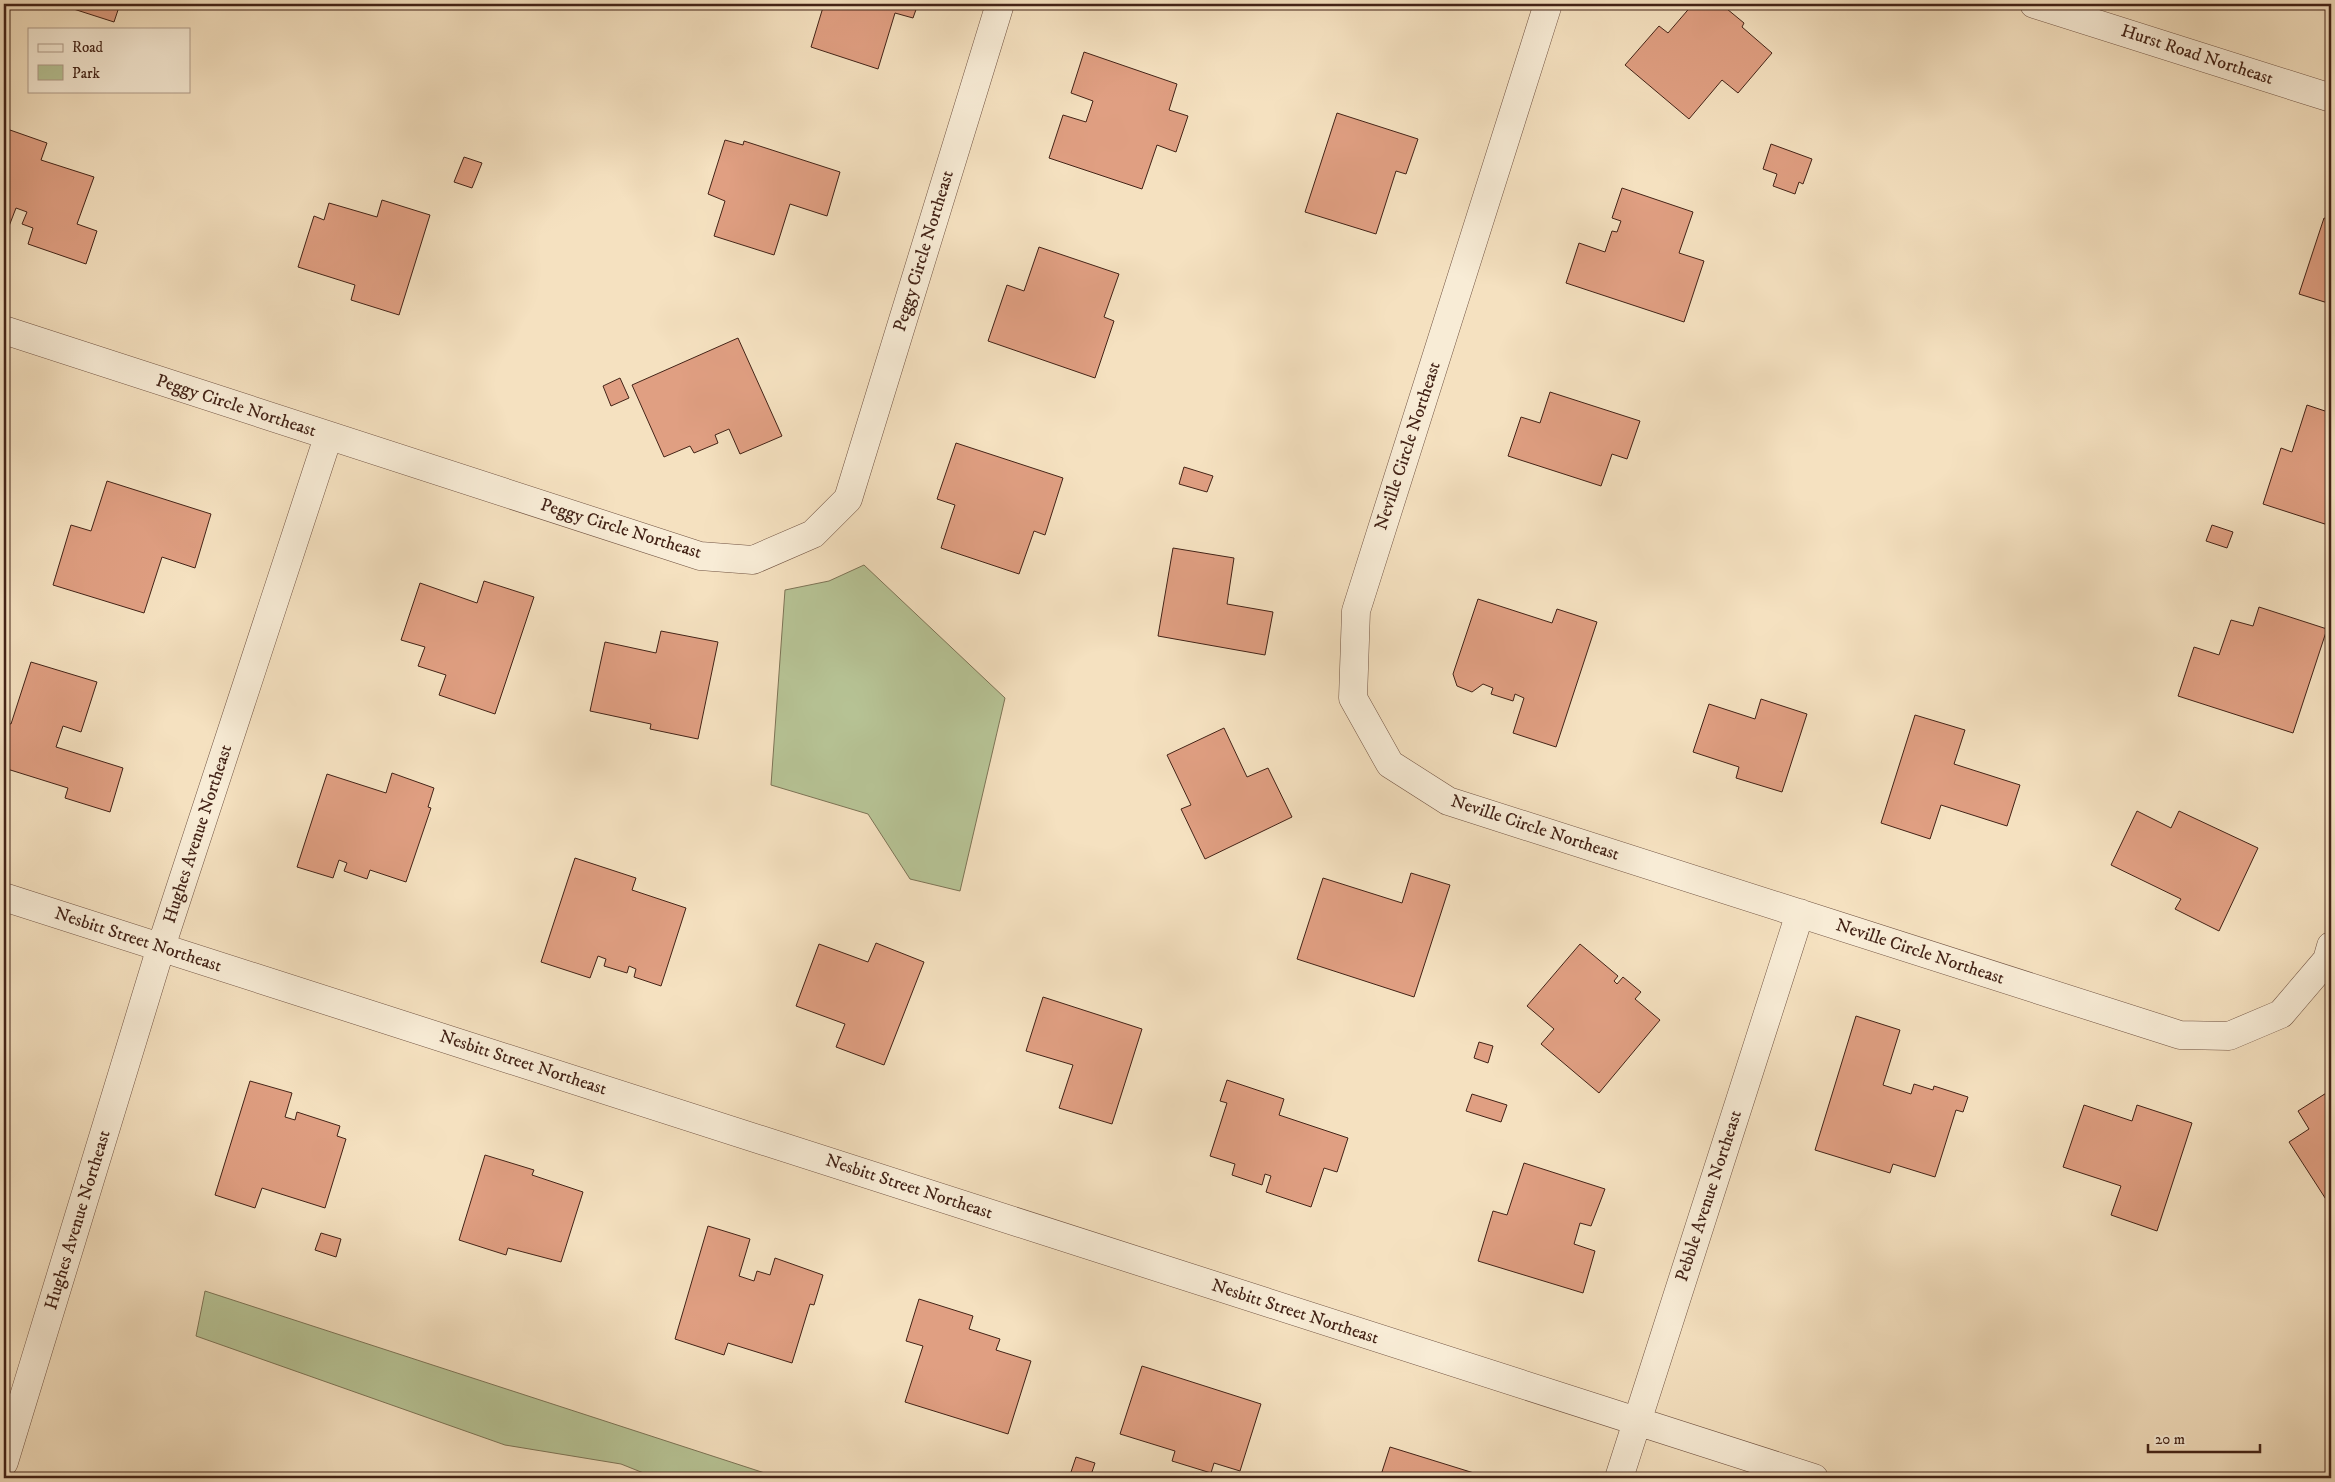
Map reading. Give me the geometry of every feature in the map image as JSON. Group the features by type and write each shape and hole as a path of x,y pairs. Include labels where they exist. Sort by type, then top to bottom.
{"street":[{"name":"Peggy Circle Northeast","path":"4,330 328,437 700,556 753,560 813,534 848,500 1000,4"},
{"name":"Neville Circle Northeast","path":"1548,4 1356,610 1353,698 1390,764 1448,801 2180,1035 2229,1036 2281,1014 2327,960 2331,946"},
{"name":"Hurst Road Northeast","path":"2034,4 2331,98"},
{"name":"Hughes Avenue Northeast","path":"4,1462 161,947 328,437"},
{"name":"Nesbitt Street Northeast","path":"4,897 1814,1478"},
{"name":"Pebble Avenue Northeast","path":"1619,1478 1800,913"}],"green space":[{"path":"864,565 1005,698 960,891 910,879 868,814 771,785 785,590 829,581"},
{"path":"205,1291 780,1478 656,1478 621,1464 505,1445 196,1336"}],"building":[{"path":"58,4 120,4 114,22"},
{"path":"824,4 918,4 913,18 895,13 878,69 811,47"},
{"path":"1693,4 1721,4 1744,23 1742,27 1772,53 1738,93 1722,80 1689,119 1625,65 1659,26 1668,33"},
{"path":"1084,52 1177,84 1169,110 1188,116 1176,152 1157,145 1142,189 1049,158 1063,115 1086,122 1093,101 1071,93"},
{"path":"1337,113 1418,139 1406,174 1396,171 1376,234 1305,212"},
{"path":"10,130 47,143 41,160 94,177 77,224 97,231 86,264 28,244 33,228 22,224 27,212 16,208 6,234 4,234 4,147"},
{"path":"725,140 743,145 744,141 840,172 827,216 790,204 774,255 714,236 725,201 708,194"},
{"path":"1771,144 1812,159 1803,184 1799,182 1795,194 1773,186 1777,174 1763,169"},
{"path":"464,157 482,163 472,188 454,182"},
{"path":"1622,188 1693,212 1679,253 1704,261 1684,322 1566,283 1579,243 1605,252 1612,231 1617,232 1621,221 1612,218"},
{"path":"382,200 430,215 399,315 351,300 355,285 298,267 314,216 324,220 329,203 377,217"},
{"path":"2324,218 2331,220 2331,304 2299,294"},
{"path":"1039,247 1119,274 1104,317 1114,321 1095,378 988,341 1007,285 1024,291"},
{"path":"738,338 782,436 740,454 729,429 715,435 718,443 694,453 690,446 664,457 632,385"},
{"path":"620,378 629,398 611,406 603,386"},
{"path":"1550,392 1640,421 1627,459 1612,454 1601,486 1508,456 1521,417 1540,423"},
{"path":"2307,405 2331,413 2331,526 2263,504 2281,448 2292,452"},
{"path":"956,443 1063,478 1045,535 1034,531 1019,574 941,548 955,505 937,499"},
{"path":"1184,467 1213,476 1207,492 1179,484"},
{"path":"107,481 211,514 195,568 162,557 144,613 53,585 71,525 91,531"},
{"path":"2212,525 2233,532 2227,548 2206,541"},
{"path":"1173,548 1234,558 1227,604 1273,612 1265,655 1158,636"},
{"path":"484,581 534,597 495,714 439,695 446,675 418,666 425,647 401,640 420,583 477,603"},
{"path":"1478,599 1552,623 1557,609 1597,622 1556,747 1513,733 1524,698 1515,694 1513,701 1491,694 1493,688 1483,684 1472,692 1457,686 1453,674"},
{"path":"2259,607 2327,629 2293,733 2178,696 2194,647 2219,655 2231,620 2253,626"},
{"path":"661,631 718,642 698,739 650,729 651,724 590,711 605,642 656,653"},
{"path":"31,662 97,682 81,732 63,726 56,747 123,768 110,812 65,798 68,788 4,768 4,722 11,724"},
{"path":"1761,699 1807,714 1782,792 1736,778 1739,767 1693,752 1709,704 1755,719"},
{"path":"1915,715 1965,730 1954,764 2020,785 2007,826 1941,805 1930,839 1881,823"},
{"path":"1224,728 1247,777 1268,768 1292,817 1205,859 1181,809 1191,805 1167,755"},
{"path":"392,773 434,788 428,807 431,808 406,882 370,870 367,879 344,871 347,863 339,860 333,878 297,867 327,774 386,793"},
{"path":"2137,811 2171,828 2179,811 2258,848 2219,931 2175,909 2181,899 2111,865"},
{"path":"575,858 636,878 632,890 686,908 661,986 634,977 636,969 629,966 627,973 604,966 606,959 598,956 590,978 541,962"},
{"path":"1411,873 1450,885 1414,997 1297,959 1323,878 1402,903"},
{"path":"876,943 924,962 884,1065 836,1047 845,1024 796,1006 819,944 868,962"},
{"path":"1580,944 1618,976 1614,981 1617,984 1623,977 1641,992 1635,999 1660,1020 1599,1093 1541,1044 1554,1029 1527,1006"},
{"path":"1043,997 1142,1029 1112,1124 1059,1108 1073,1065 1026,1051"},
{"path":"1856,1016 1900,1030 1883,1085 1911,1094 1914,1084 1933,1090 1934,1086 1968,1097 1963,1112 1956,1110 1935,1177 1893,1164 1890,1173 1815,1150"},
{"path":"1479,1042 1493,1046 1488,1063 1474,1058"},
{"path":"1227,1080 1284,1099 1279,1115 1348,1138 1337,1172 1324,1168 1311,1207 1266,1192 1271,1176 1265,1174 1262,1185 1232,1175 1235,1164 1210,1156 1227,1103 1220,1101"},
{"path":"250,1081 292,1093 285,1117 295,1120 297,1112 340,1126 337,1136 346,1139 325,1208 262,1188 255,1208 215,1195"},
{"path":"2331,1090 2331,1203 2329,1204 2289,1142 2309,1129 2298,1111"},
{"path":"1472,1094 1507,1105 1501,1122 1466,1111"},
{"path":"2084,1105 2132,1121 2137,1105 2192,1123 2157,1231 2111,1215 2121,1186 2063,1167"},
{"path":"485,1155 534,1170 532,1175 583,1192 561,1262 508,1248 506,1255 459,1240"},
{"path":"1524,1163 1605,1189 1591,1226 1580,1223 1574,1244 1595,1251 1583,1293 1478,1261 1493,1211 1507,1215"},
{"path":"708,1226 750,1239 739,1276 754,1281 757,1271 770,1275 775,1258 823,1275 814,1305 810,1304 792,1363 728,1343 724,1355 675,1339"},
{"path":"321,1233 341,1239 336,1257 315,1250"},
{"path":"919,1299 973,1316 969,1329 1000,1339 996,1350 1031,1361 1008,1434 905,1402 923,1346 906,1341"},
{"path":"1142,1366 1261,1404 1240,1471 1214,1463 1211,1473 1172,1461 1175,1451 1120,1434"},
{"path":"1390,1447 1490,1478 1380,1478"},
{"path":"1076,1457 1095,1463 1090,1478 1069,1478"}]}
